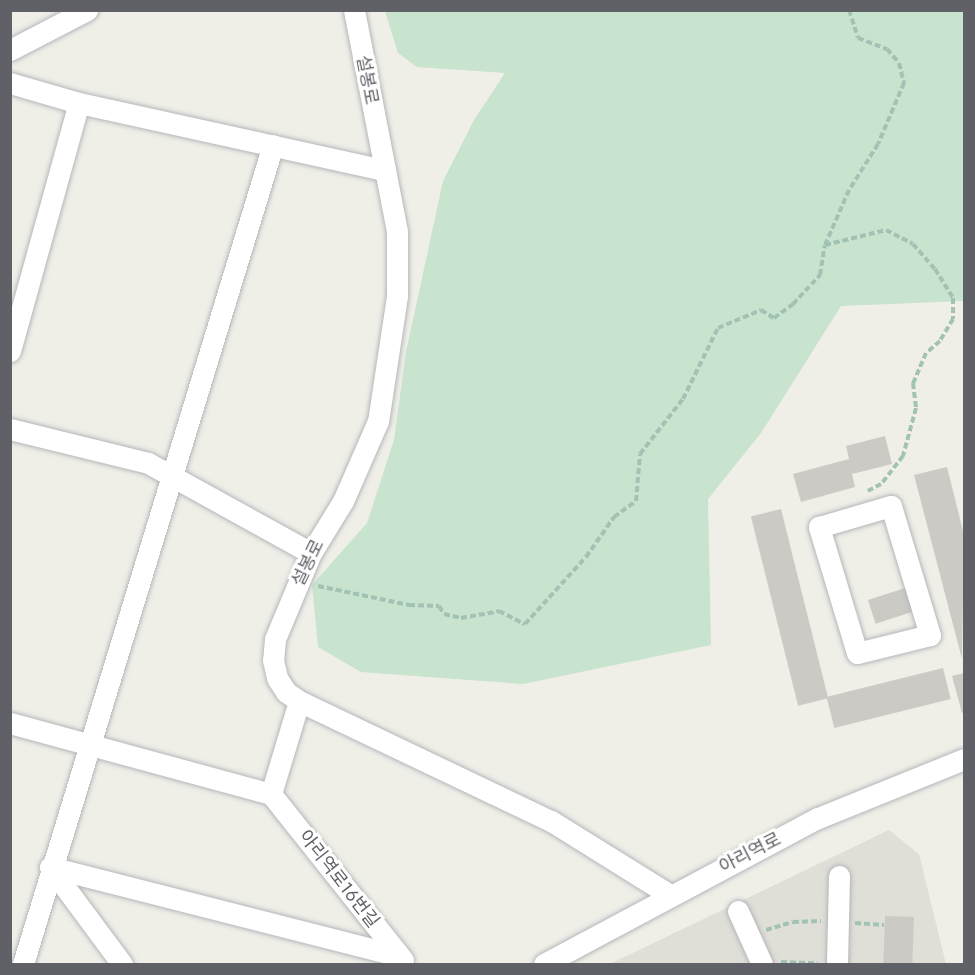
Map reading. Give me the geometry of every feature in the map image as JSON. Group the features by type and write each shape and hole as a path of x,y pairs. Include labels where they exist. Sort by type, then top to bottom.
{"street":[{"path":"10,50 87,10"},
{"name":"설봉로","path":"354,10 397,231 397,296 378,421 343,501 310,553 275,639 273,660 286,692 299,701 551,821 670,895"},
{"path":"10,82 79,103 385,171"},
{"path":"10,351 79,103"},
{"path":"23,964 87,744 174,479 273,145"},
{"path":"10,429 148,463 310,553"},
{"path":"891,506 930,635 857,653 819,527 891,506"},
{"path":"10,723 271,794 299,701"},
{"name":"아리역로","path":"544,964 818,818 964,759"},
{"name":"아리역로16번길","path":"271,794 404,960"},
{"path":"50,867 404,960"},
{"path":"50,867 123,964"},
{"path":"837,964 839,876"},
{"path":"738,911 762,963"}],"path":[{"path":"298,584 330,587 409,606 439,606 444,614 461,618 499,611 525,624 586,557 614,518 636,501 640,454 683,399 718,328 761,310 774,318 793,304 820,275 825,245 849,190 878,144 904,83 899,63 887,49 858,38 849,10"},
{"path":"825,245 886,230 913,244 936,268 953,298 953,319 940,341 926,353 912,383 916,408 903,456 882,484 865,492"},
{"path":"749,935 794,922 884,925"},
{"path":"762,963 837,964"}],"shaded area":[{"path":"889,830 919,854 946,964 610,964"}],"green space":[{"path":"385,11 964,11 964,301 841,306 761,433 708,499 711,645 523,684 361,672 318,647 312,585 367,523 394,440 406,352 443,181 474,120 505,73 417,67 398,53"}],"building":[{"path":"885,436 892,464 852,474 855,487 801,502 793,474 849,459 846,446"},
{"path":"947,467 964,535 962,659 914,475"},
{"path":"781,509 828,698 798,706 751,516"},
{"path":"905,588 913,612 876,624 868,600"},
{"path":"943,668 951,699 834,728 827,697"},
{"path":"964,673 964,712 962,713 952,676"},
{"path":"885,916 914,917 912,964 883,964"}]}
